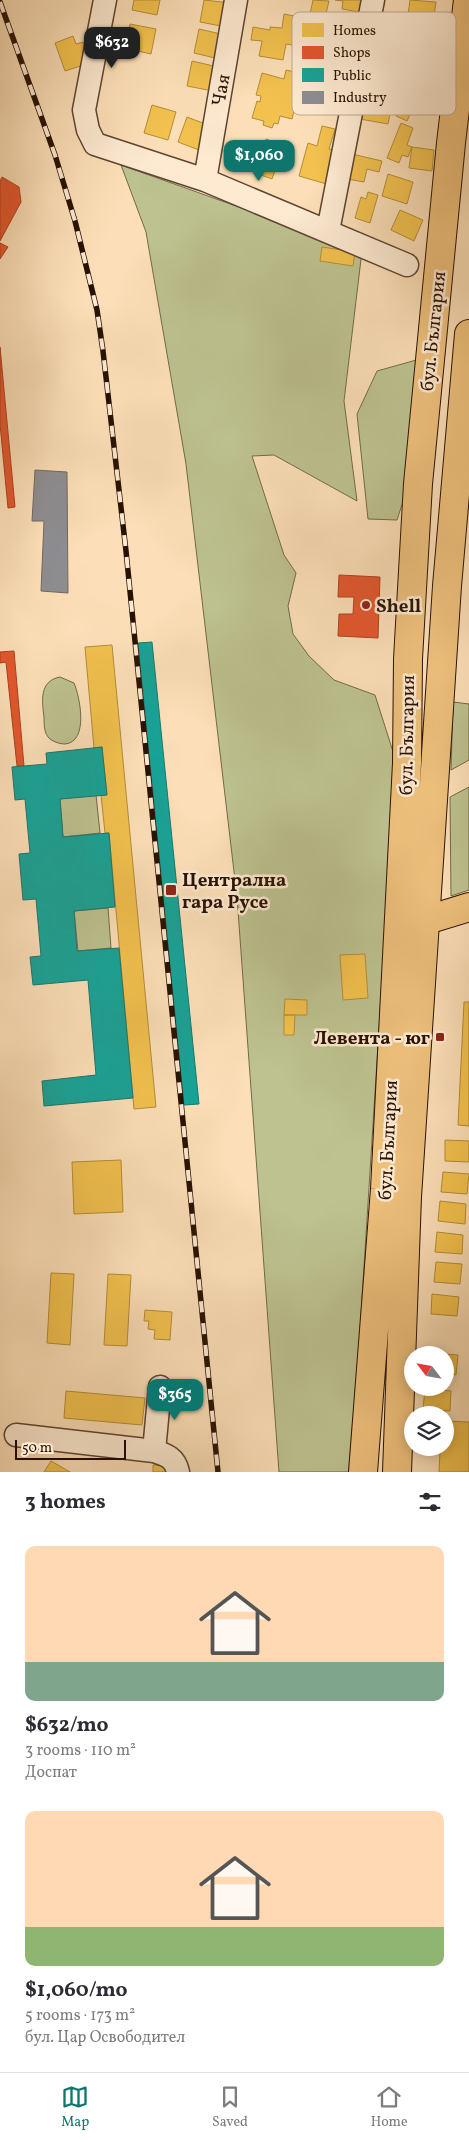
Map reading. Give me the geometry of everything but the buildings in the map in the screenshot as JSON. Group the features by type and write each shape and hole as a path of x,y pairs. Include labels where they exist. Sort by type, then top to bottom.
{"main road":[{"name":"бул. България","path":"456,101 468,0"},
{"name":"бул. България","path":"363,1472 385,1189 407,763 408,659 418,484 454,115"},
{"name":"бул. България","path":"397,1472 407,1198 447,586 469,334"},
{"path":"426,920 469,907"}],"street":[{"path":"105,0 84,110 88,130 95,144 205,180 407,264"},
{"name":"Чая","path":"205,180 236,0"},
{"path":"328,231 351,115"},
{"path":"16,1435 167,1460 160,1387"}],"green space":[{"path":"121,165 362,251 344,401 357,501 274,455 252,456 284,555 296,573 288,606 293,634 309,656 334,680 375,695 396,761 351,1472 279,1472 237,897 186,464 146,232"},
{"path":"420,359 407,489 397,520 368,519 357,414 377,371"},
{"path":"60,677 74,683 81,718 77,736 73,741 65,744 50,739 44,726 43,692 48,683"},
{"path":"453,702 469,704 469,760 451,770"},
{"path":"469,787 469,890 451,896 450,797"},
{"path":"96,795 100,833 63,837 60,799"},
{"path":"108,908 111,948 78,951 74,911"}],"railway":[{"path":"0,2 55,155 75,221 97,310 126,551 218,1472"}],"place":[{"name":"Shell","path":"366,605"},
{"name":"Централна гара Русе","path":"171,890"},
{"name":"Левента - юг","path":"440,1037"}]}
